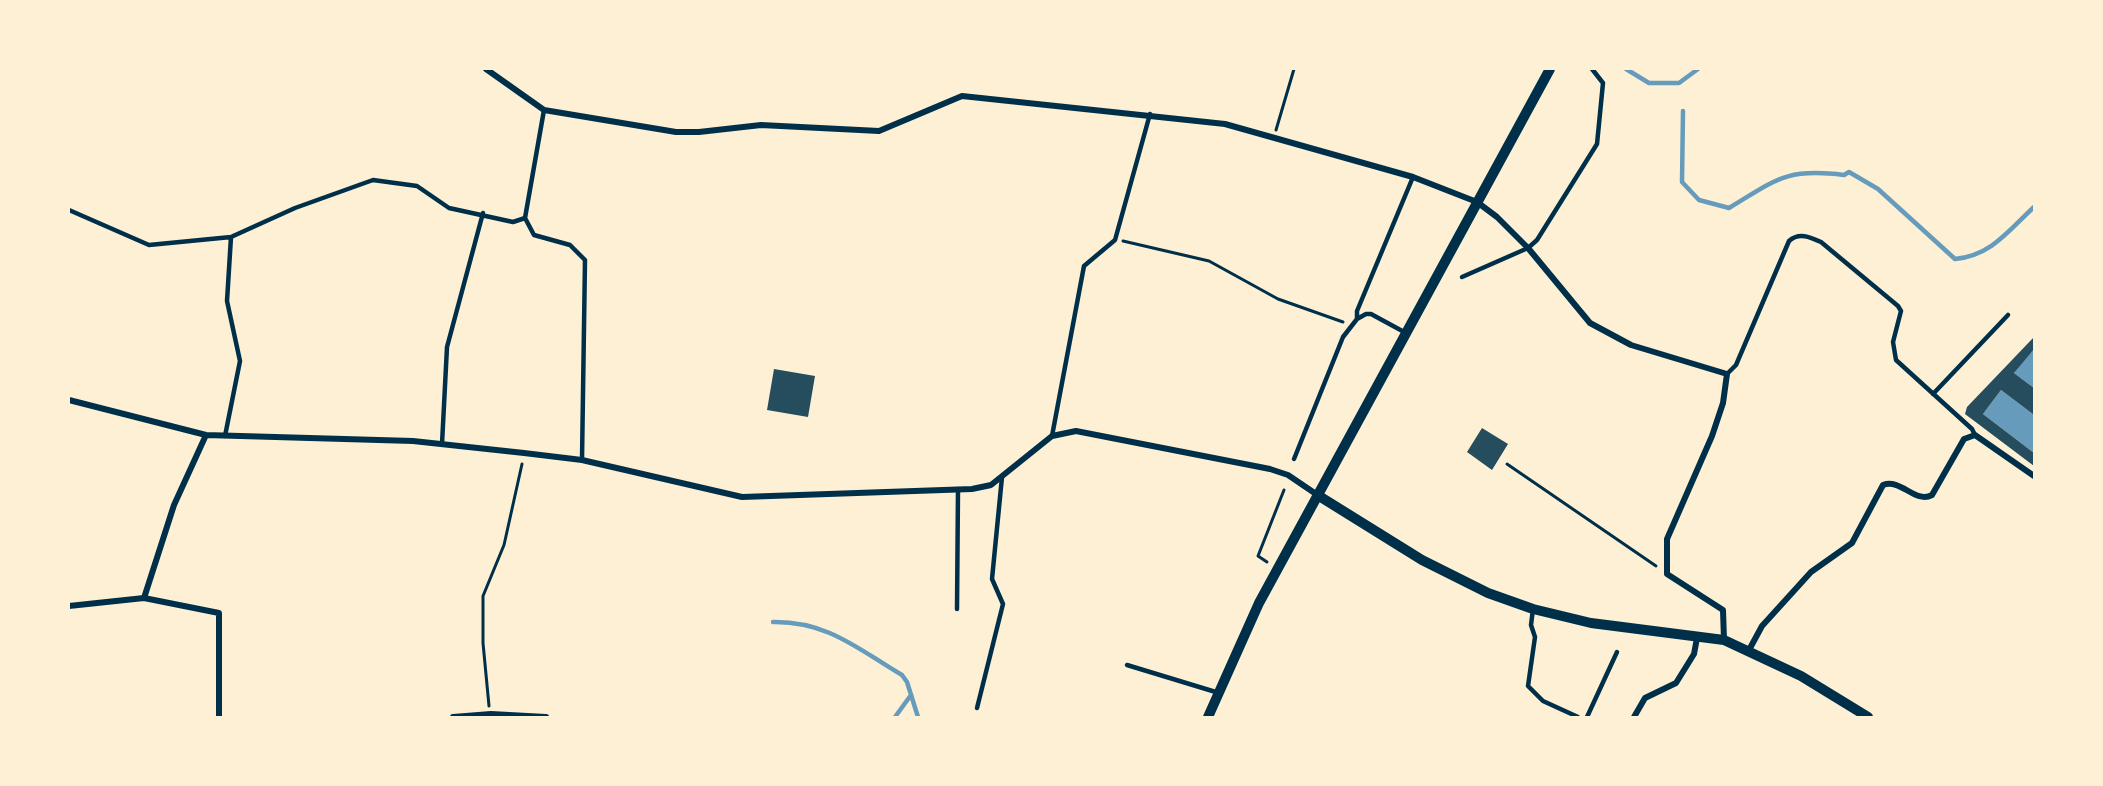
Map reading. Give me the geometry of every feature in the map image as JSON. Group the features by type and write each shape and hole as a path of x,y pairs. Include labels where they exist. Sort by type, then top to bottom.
{"street":[{"path":"486,69 544,110 676,132 699,132 761,124 879,131 962,96 1205,120 1274,137 1413,177 1477,202 1491,211 1528,248 1599,330 1631,345 1727,374 1723,403 1712,436 1667,539 1667,574 1723,610 1724,640"},
{"path":"1208,717 1250,622 1279,567 1550,69"},
{"path":"69,400 206,435 413,441 524,453 582,460 742,496 958,489 992,485 1052,436 1063,432 1093,433 1270,469 1288,475 1442,571 1488,593 1533,609 1612,627 1724,640 1801,676 1868,717"},
{"path":"144,598 174,505 206,435"},
{"path":"1749,650 1762,626 1811,573 1852,543 1883,485 1892,483 1920,497 1932,495 1964,440 1975,435 2034,477"},
{"path":"69,606 144,598 219,613 219,717"},
{"path":"1634,717 1645,698 1676,683 1694,654 1697,638"},
{"path":"453,717 491,714 546,717"}],"lane":[{"path":"1462,277 1528,248 1537,240 1597,144 1603,83 1592,69"},
{"path":"544,110 525,218 534,235 570,244 585,260 582,460"},
{"path":"1052,436 1084,266 1115,240 1150,114"},
{"path":"1357,319 1357,311 1413,177"},
{"path":"69,210 149,245 231,237 295,208 373,180 417,186 449,208 483,213 513,222 525,218"},
{"path":"442,444 447,347 483,213"},
{"path":"1727,374 1736,365 1789,241 1799,236 1821,242 1898,306 1901,316 1893,342 1893,355 1902,367 1972,429 1975,435"},
{"path":"225,436 240,361 227,301 231,237"},
{"path":"1294,459 1343,337 1357,319 1371,314 1406,333"},
{"path":"1933,394 2008,315"},
{"path":"977,708 1003,604 992,579 1002,477"},
{"path":"957,609 958,489"},
{"path":"1533,609 1531,625 1535,637 1528,687 1544,701 1578,717"},
{"path":"1587,717 1617,652"},
{"path":"1126,665 1219,693"}],"path":[{"path":"1274,137 1294,69"},
{"path":"1115,240 1209,261 1278,298 1353,325"},
{"path":"491,714 483,643 483,596 504,545 524,453"},
{"path":"1507,464 1667,574"},
{"path":"1279,567 1258,556 1284,490"}],"water":[{"path":"2032,348 2034,349 2034,388 2014,373"},
{"path":"2001,390 2034,415 2034,453 1983,414"}],"building":[{"path":"2034,337 2034,349 2014,373 2034,388 2034,415 2001,390 1983,414 2034,453 2034,466 1965,414 1967,407"},
{"path":"774,369 815,376 808,417 767,410"},
{"path":"1482,428 1508,444 1492,470 1467,452"}],"waterway":[{"path":"1626,69 1649,83 1679,83 1698,69"},
{"path":"1683,111 1682,182 1699,200 1729,208 1783,178 1808,173 1844,175 1849,172 1878,189 1955,259 1968,257 1989,247 2034,207"},
{"path":"773,622 810,626 826,631 902,675 907,682 918,717"},
{"path":"895,717 911,695"}]}
